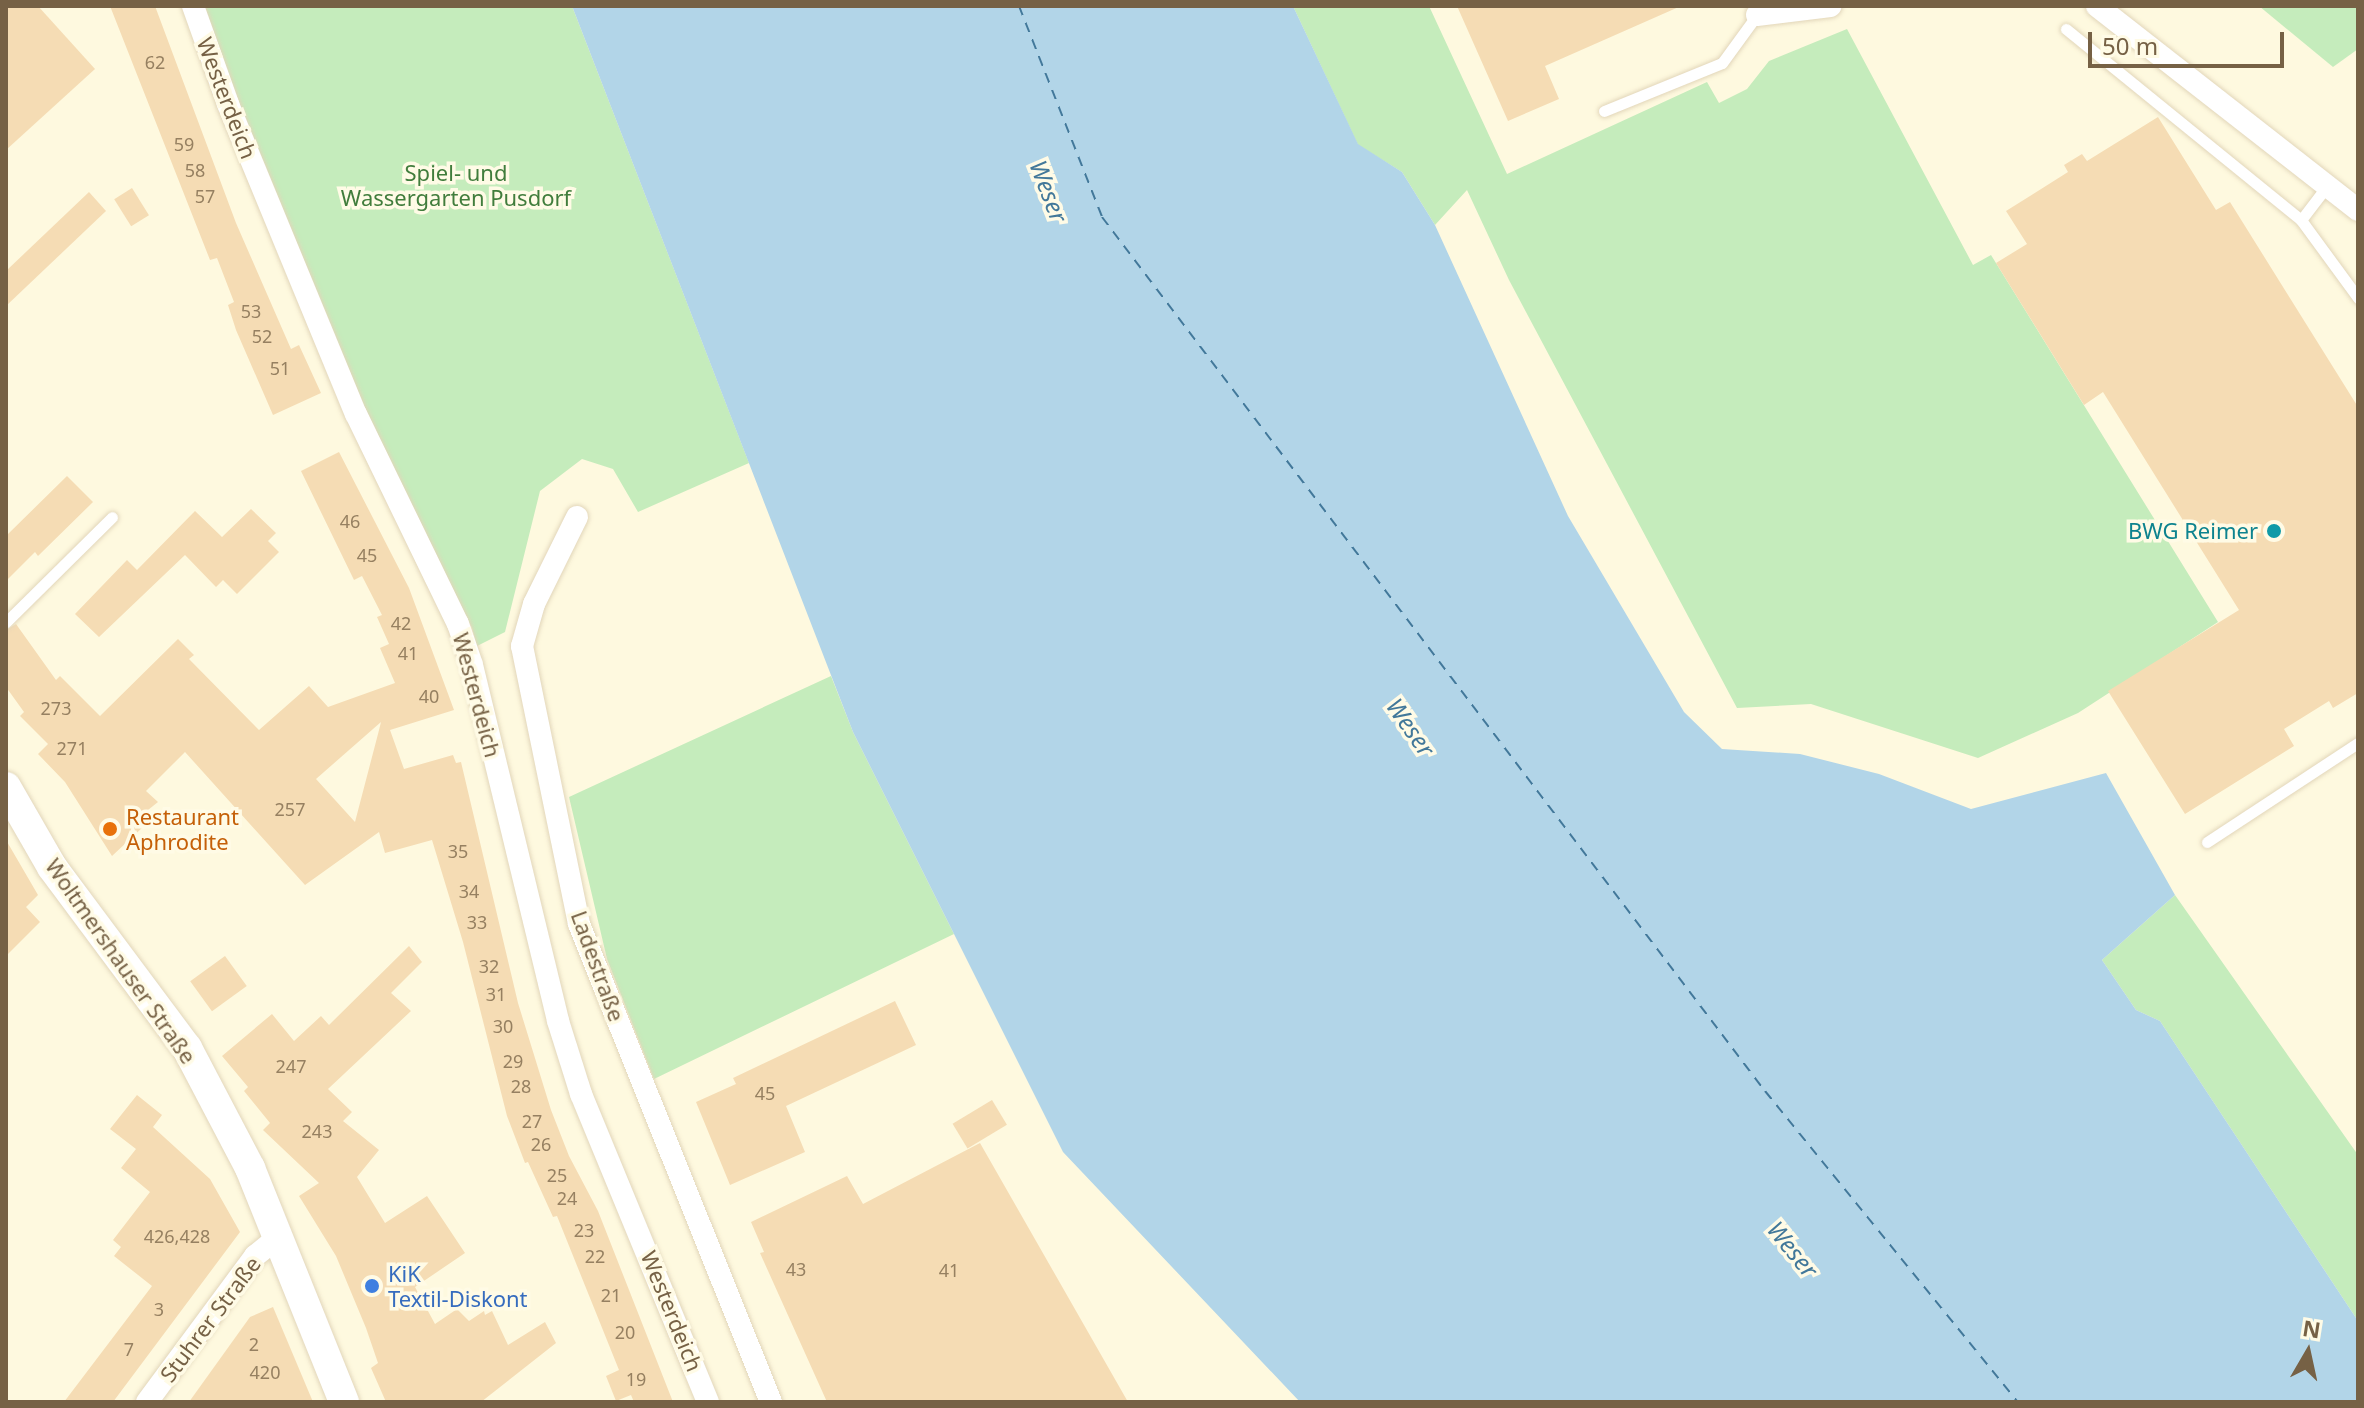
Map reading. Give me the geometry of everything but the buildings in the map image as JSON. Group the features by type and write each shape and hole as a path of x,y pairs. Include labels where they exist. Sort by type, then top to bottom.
{"street":[{"name":"Westerdeich","path":"193,6 228,104 356,414 458,624 472,665 558,1021 581,1094 658,1273 708,1402"},
{"path":"1755,10 1830,6"},
{"path":"2097,6 2358,210"},
{"name":"Ladestraße","path":"577,517 534,604 522,646 579,924 771,1402"},
{"name":"Woltmershauser Straße","path":"6,787 52,867 187,1048 250,1168 344,1402"},
{"name":"Stuhrer Straße","path":"147,1402 255,1256 277,1238"}],"lane":[{"path":"1604,111 1722,63 1755,10"},
{"path":"2066,29 2301,220 2358,298"},
{"path":"2301,220 2327,186"},
{"path":"6,622 112,517"},
{"path":"2207,842 2358,743"}],"green space":[{"name":"Spiel- und Wassergarten Pusdorf","path":"200,6 572,6 749,463 638,512 613,469 582,459 540,491 505,632 477,646 472,628 339,356"},
{"path":"1293,6 1429,6 1507,174 1707,82 1719,103 1747,89 1769,61 1847,29 1973,265 1991,255 2218,622 2078,713 1978,758 1811,704 1737,708 1509,280 1467,190 1435,225 1402,172 1358,145"},
{"path":"2259,6 2358,6 2358,49 2333,67"},
{"path":"831,676 853,732 954,934 654,1079 607,959 569,797"},
{"path":"2175,895 2358,1155 2358,1321 2160,1021 2136,1010 2102,960"}],"water":[{"name":"Weser","path":"572,6 1293,6 1358,144 1402,172 1435,225 1568,516 1684,712 1722,749 1800,754 1879,774 1971,809 2106,773 2175,895 2102,960 2136,1010 2160,1021 2358,1321 2358,1402 1300,1402 1063,1152 853,732"}],"ferry route":[{"path":"1019,6 1102,217 1765,1091 2018,1402"}],"place":[{"name":"BWG Reimer","path":"2274,531"},
{"name":"Restaurant Aphrodite","path":"110,829"},
{"name":"KiK Textil-Diskont","path":"372,1286"}]}
